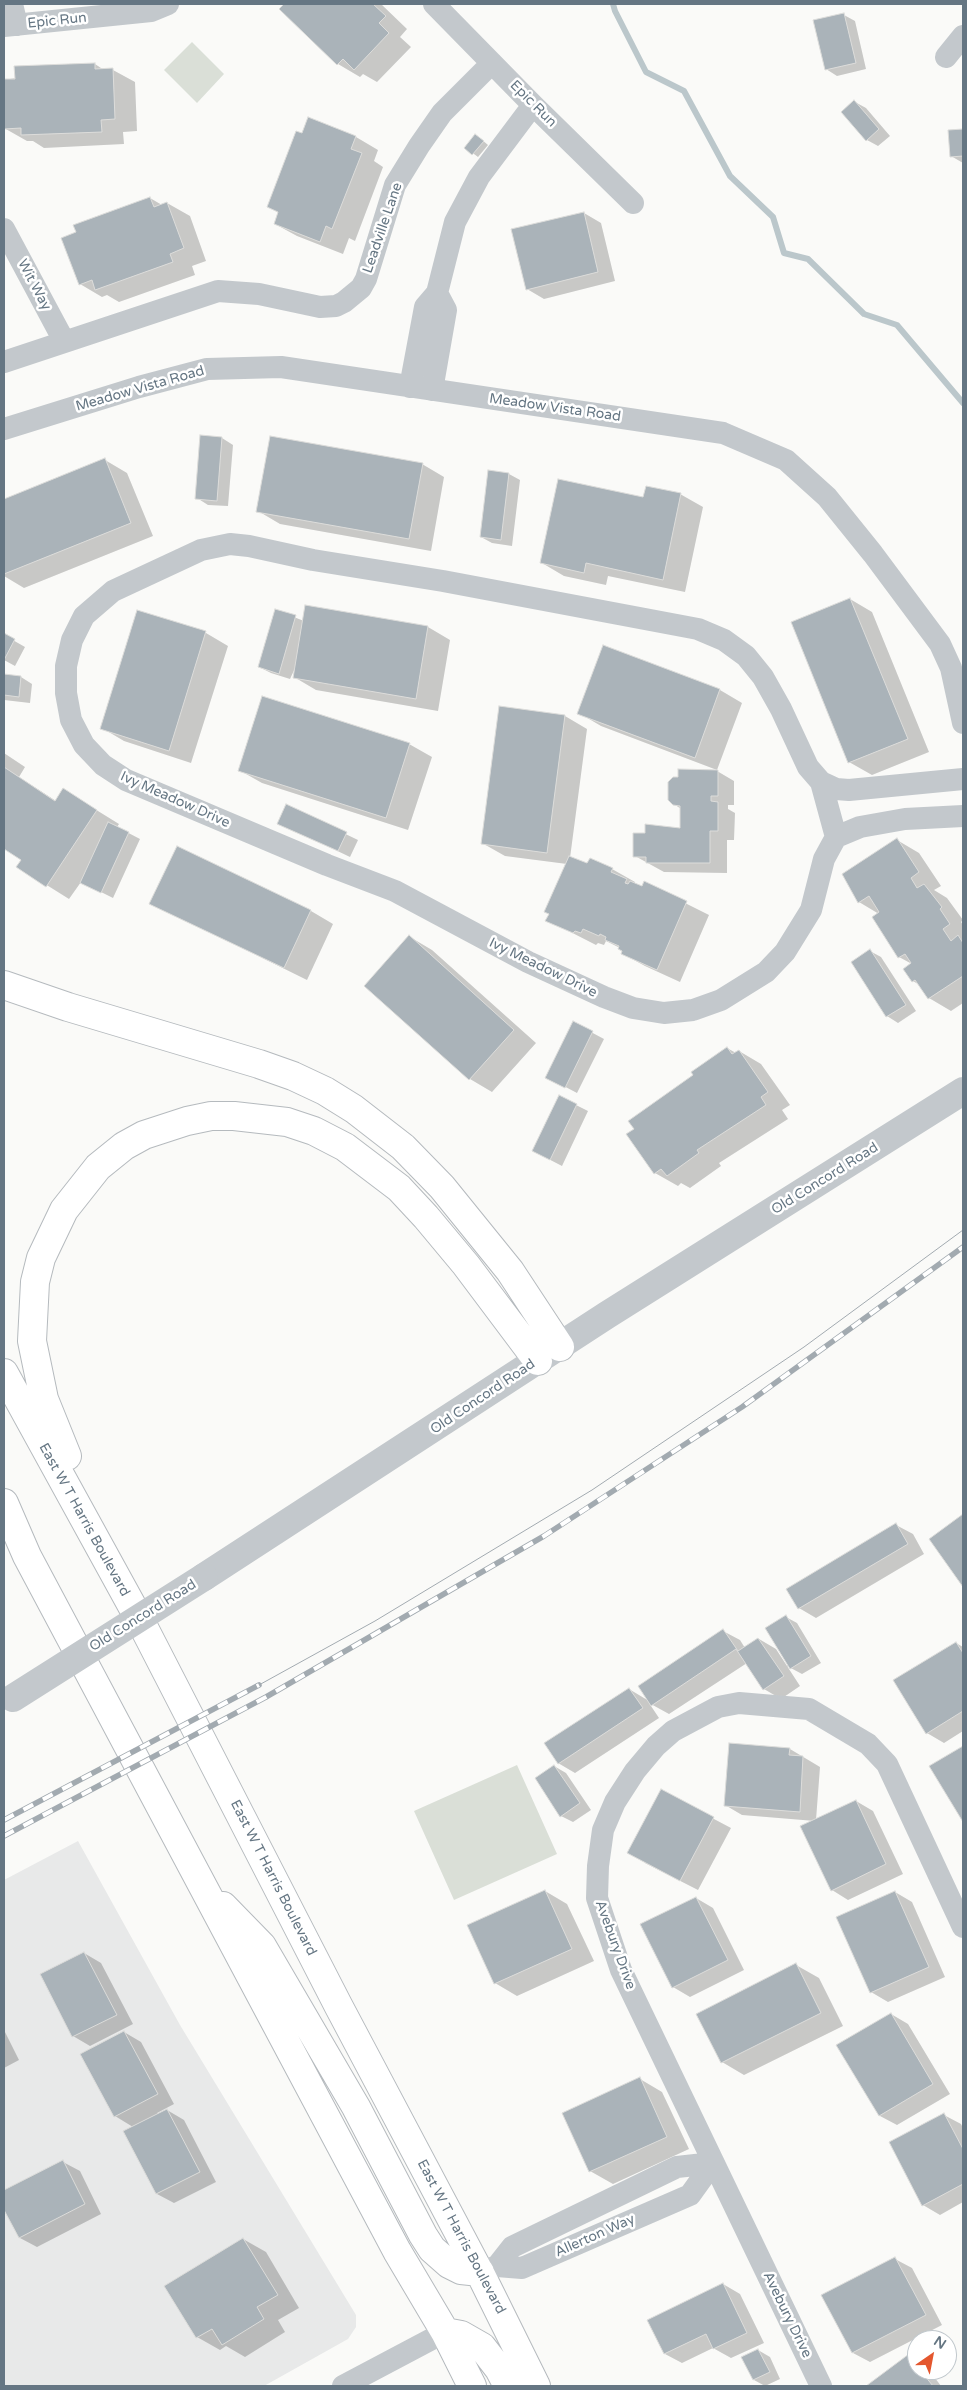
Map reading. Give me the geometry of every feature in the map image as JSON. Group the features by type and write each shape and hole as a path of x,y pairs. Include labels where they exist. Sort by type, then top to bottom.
{"main road":[{"path":"4,985 68,1007 259,1064 309,1084 354,1109 403,1147 442,1187 510,1271 549,1354"},
{"path":"102,1553 98,1520 59,1439 44,1399 32,1342 35,1282 41,1258 64,1210 98,1167 124,1146 144,1135 187,1120 210,1116 234,1116 288,1122 314,1131 345,1147 398,1188 426,1217 466,1265 549,1354"},
{"name":"East W T Harris Boulevard","path":"4,1373 142,1624 338,2005 488,2269 536,2386"},
{"path":"4,1504 27,1556 393,2243 445,2332 472,2386"},
{"path":"4,1526 27,1556"},
{"path":"202,1883 262,1946 356,2107 432,2249 442,2259 455,2267 488,2269"},
{"path":"445,2332 461,2335 482,2347 499,2369 508,2386"}],"street":[{"name":"Epic Run","path":"11,18 151,11 168,4"},
{"name":"Epic Run","path":"434,4 533,106 634,203"},
{"path":"946,57 963,36"},
{"name":"Leadville Lane","path":"4,362 218,291 259,294 320,307 336,306 344,302 361,288 366,280 395,185 419,146 442,113 492,63"},
{"path":"410,386 432,326 446,310 437,293 449,252 455,222 479,177 533,106"},
{"name":"Wit Way","path":"4,229 64,341"},
{"path":"432,326 432,390"},
{"name":"Meadow Vista Road","path":"4,429 139,387 207,369 281,367 723,433 786,460 827,497 873,554 940,644 951,668 963,723"},
{"name":"Ivy Meadow Drive","path":"821,782 808,766 781,709 762,677 751,663 724,640 698,628 432,578 313,560 248,546 230,544 201,550 113,591 84,616 72,640 66,666 66,693 71,720 84,745 103,764 126,780 318,862 395,891 528,962 604,997 633,1008 664,1012 693,1010 721,1000 766,972 785,952 812,910 824,859 836,837"},
{"path":"821,782 836,789 849,790 963,779"},
{"path":"821,782 836,837 860,827 906,819 963,816"},
{"name":"Old Concord Road","path":"8,1701 963,1091"},
{"name":"Avebury Drive","path":"821,2386 621,1970 597,1898 598,1866 603,1830 615,1802 635,1771 656,1746 674,1731 718,1707 739,1703 810,1709 868,1744 887,1764 963,1927"},
{"name":"Allerton Way","path":"488,2269 512,2247 677,2167 713,2163"},
{"name":"Allerton Way","path":"488,2269 522,2268 690,2195 713,2163"},
{"path":"343,2386 445,2332"}],"shaded area":[{"path":"192,42 224,74 197,103 164,70"},
{"path":"517,1765 557,1854 454,1900 414,1811"},
{"path":"78,1841 180,2025 356,2315 356,2327 348,2339 264,2386 4,2386 4,1880"}],"building":[{"path":"284,4 373,4 386,16 379,23 389,33 354,70 343,59 337,65 279,9"},
{"path":"844,13 856,63 825,70 813,20"},
{"path":"95,63 95,69 113,68 115,119 101,120 102,132 21,135 21,128 4,129 4,79 15,79 14,66"},
{"path":"854,100 879,129 866,141 841,112"},
{"path":"308,117 356,136 351,149 362,153 332,229 326,226 320,242 274,224 278,212 267,207 296,131 302,133"},
{"path":"963,129 963,156 950,157 948,130"},
{"path":"475,134 484,141 472,155 464,148"},
{"path":"150,197 154,207 167,202 184,248 170,254 173,262 95,290 92,280 79,285 61,238 76,232 73,225"},
{"path":"584,212 598,272 526,290 511,229"},
{"path":"200,435 222,437 217,501 195,499"},
{"path":"270,436 423,463 409,539 256,512"},
{"path":"105,458 131,523 4,574 4,499"},
{"path":"488,470 509,473 501,540 480,537"},
{"path":"558,479 643,497 646,486 681,493 663,580 586,563 584,573 540,563"},
{"path":"850,598 908,739 848,763 791,622"},
{"path":"305,605 428,626 416,699 293,678"},
{"path":"275,609 296,615 279,674 258,667"},
{"path":"137,610 206,631 169,751 100,729"},
{"path":"4,633 15,639 4,660"},
{"path":"603,645 720,689 695,758 577,714"},
{"path":"4,674 21,676 19,697 4,695"},
{"path":"262,696 410,743 386,818 238,771"},
{"path":"499,706 565,715 547,853 481,844"},
{"path":"4,767 55,801 63,788 97,810 46,887 16,867 21,860 4,849"},
{"path":"678,769 718,770 718,796 711,796 711,801 718,802 718,831 710,831 710,863 646,863 646,857 633,857 633,833 645,833 645,824 680,828 680,806 673,805 668,800 668,782 673,777 678,777"},
{"path":"286,804 347,832 338,851 277,824"},
{"path":"108,822 129,832 101,893 80,883"},
{"path":"897,838 919,872 911,878 917,888 924,884 942,907 940,909 950,924 943,929 951,941 958,935 963,943 963,976 928,999 915,980 912,982 903,969 911,963 905,954 898,958 872,917 879,912 869,896 858,903 842,874"},
{"path":"177,846 311,910 284,968 149,904"},
{"path":"569,856 587,863 590,858 613,868 611,872 627,879 625,883 628,884 630,881 642,886 644,881 687,901 657,970 621,954 622,951 618,949 619,946 605,940 606,937 600,934 599,936 583,929 581,933 575,931 573,933 545,921 549,914 544,912"},
{"path":"409,935 514,1030 469,1080 364,986"},
{"path":"870,949 906,1005 886,1017 851,962"},
{"path":"573,1021 593,1031 565,1088 545,1078"},
{"path":"727,1047 732,1054 739,1050 768,1092 761,1097 766,1105 697,1150 699,1153 667,1176 661,1169 654,1174 626,1134 634,1129 628,1121 693,1075 691,1072"},
{"path":"559,1095 577,1104 550,1160 532,1151"},
{"path":"963,1514 963,1587 929,1539"},
{"path":"896,1523 908,1544 798,1609 786,1589"},
{"path":"786,1615 811,1656 790,1669 765,1628"},
{"path":"723,1629 738,1651 758,1638 784,1676 763,1690 736,1649 651,1706 638,1686"},
{"path":"956,1642 963,1653 963,1711 926,1734 893,1680"},
{"path":"629,1688 643,1708 558,1764 544,1743"},
{"path":"729,1743 790,1748 789,1755 803,1756 800,1812 724,1806"},
{"path":"963,1746 963,1822 929,1766"},
{"path":"554,1765 580,1803 560,1817 535,1778"},
{"path":"661,1789 714,1817 680,1881 627,1853"},
{"path":"856,1800 886,1864 831,1891 800,1826"},
{"path":"545,1890 572,1949 494,1984 467,1925"},
{"path":"895,1891 929,1967 870,1993 836,1917"},
{"path":"696,1897 728,1960 672,1988 640,1924"},
{"path":"84,1952 117,2015 72,2037 40,1974"},
{"path":"796,1963 821,2013 721,2063 696,2014"},
{"path":"891,2013 933,2084 879,2116 836,2045"},
{"path":"124,2031 158,2094 114,2117 80,2054"},
{"path":"640,2077 667,2137 589,2172 562,2113"},
{"path":"167,2109 200,2172 156,2194 123,2131"},
{"path":"944,2113 963,2149 963,2184 922,2206 889,2142"},
{"path":"63,2160 85,2204 19,2238 4,2210 4,2190"},
{"path":"243,2238 278,2295 257,2307 264,2319 222,2345 212,2329 196,2338 164,2286"},
{"path":"895,2257 926,2315 852,2353 821,2295"},
{"path":"723,2283 747,2333 713,2349 706,2334 664,2354 647,2320"},
{"path":"758,2349 770,2372 753,2380 741,2357"},
{"path":"907,2355 907,2380 928,2380 933,2386 866,2386"}],"waterway":[{"path":"613,4 646,72 684,91 730,176 773,217 784,253 808,259 864,314 897,325 963,403"}],"tram line":[{"path":"259,1685 375,1621 592,1490 804,1347 963,1230"}],"railway":[{"path":"4,1836 266,1697 544,1536 742,1407 963,1247"},
{"path":"4,1820 259,1685"}]}
